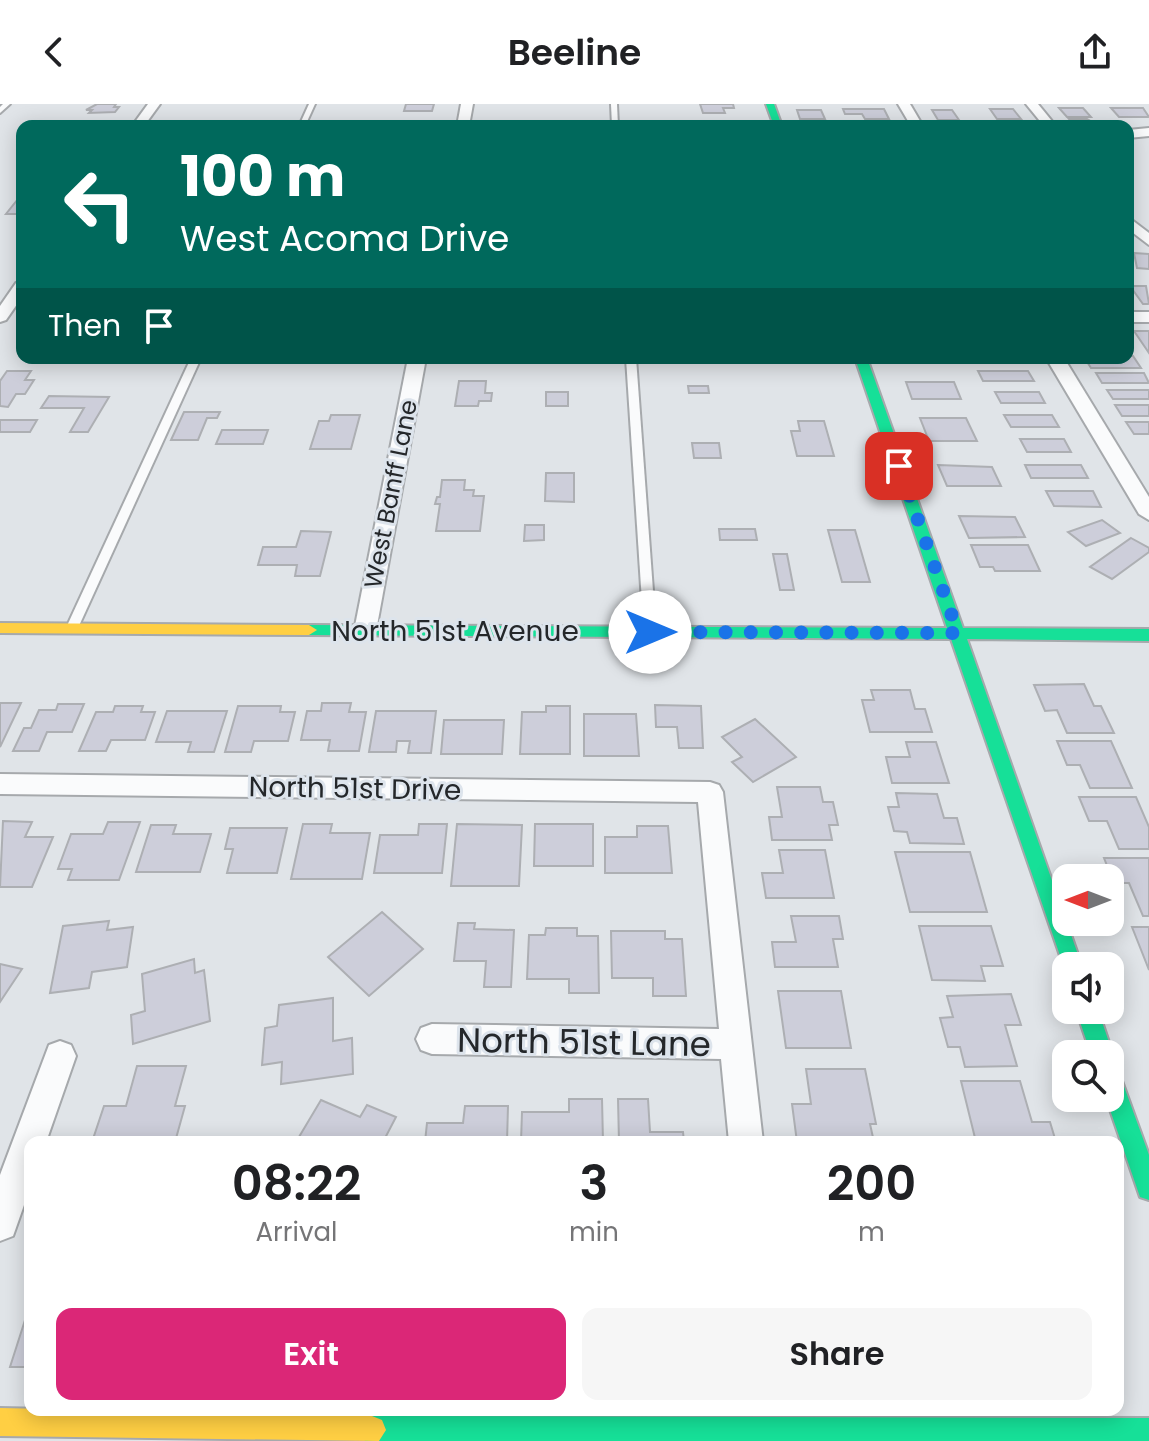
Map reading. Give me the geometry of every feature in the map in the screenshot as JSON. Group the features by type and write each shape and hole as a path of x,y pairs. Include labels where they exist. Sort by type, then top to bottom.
{"street":[{"path":"1032,104 1045,120"},
{"path":"0,317 16,294"},
{"name":"West Banff Lane","path":"365,631 416,364"},
{"path":"863,364 1067,952"},
{"path":"1059,364 1149,514"},
{"name":"North 51st Avenue","path":"0,628 1149,635"},
{"name":"North 51st Drive","path":"0,784 710,792 736,1044"},
{"name":"North 51st Lane","path":"432,1039 736,1044"},
{"path":"736,1044 745,1136"},
{"path":"31,1136 60,1056"},
{"path":"1135,1111 1149,1188"},
{"path":"0,1223 24,1156"},
{"path":"0,1422 339,1436 776,1421 1149,1432"}],"lane":[{"path":"0,111 7,104"},
{"path":"72,628 193,364"},
{"path":"631,364 650,632"}],"building":[{"path":"97,104 116,104 114,107 119,107 115,112 89,113 92,110 86,110"},
{"path":"406,104 434,104 432,111 404,111"},
{"path":"700,104 733,104 734,108 723,108 725,113 703,113"},
{"path":"1059,108 1083,108 1091,117 1067,117"},
{"path":"1111,108 1143,108 1149,117 1119,117"},
{"path":"843,109 884,109 889,119 865,119 862,114 845,114"},
{"path":"990,109 1013,109 1021,119 997,119"},
{"path":"797,110 821,110 825,119 800,119"},
{"path":"932,110 952,110 959,120 938,120"},
{"path":"16,202 16,214 6,214"},
{"path":"1134,253 1149,254 1149,269 1137,268"},
{"path":"1134,286 1146,286 1149,304 1143,304 1134,292"},
{"path":"1134,331 1149,331 1149,353"},
{"path":"1134,358 1141,368 1091,368 1088,364 1134,364"},
{"path":"7,371 31,371 25,380 34,380 25,394 16,394 8,407 0,406 0,381"},
{"path":"978,371 1028,371 1034,381 983,381"},
{"path":"1096,373 1144,373 1149,383 1102,383"},
{"path":"459,381 486,381 485,393 492,393 491,401 479,401 478,406 455,406"},
{"path":"906,382 954,382 961,399 912,399"},
{"path":"688,386 708,386 709,393 689,393"},
{"path":"1107,390 1149,390 1149,399 1113,399"},
{"path":"546,392 568,392 568,406 546,406"},
{"path":"995,392 1039,392 1045,403 1001,403"},
{"path":"49,396 109,397 88,432 70,432 84,408 41,408"},
{"path":"1115,405 1149,405 1149,416 1122,416"},
{"path":"184,412 220,412 217,418 207,418 198,440 171,440"},
{"path":"331,415 360,415 351,449 310,449 319,421 329,421"},
{"path":"1004,415 1052,415 1059,427 1011,427"},
{"path":"920,418 966,418 977,441 929,441"},
{"path":"0,420 37,420 30,432 0,432"},
{"path":"798,421 824,421 834,456 797,456 791,431 800,431"},
{"path":"1126,422 1149,422 1149,434 1134,434"},
{"path":"222,430 268,430 263,444 216,444"},
{"path":"1020,439 1064,439 1071,452 1027,452"},
{"path":"692,443 719,443 721,458 694,458"},
{"path":"938,465 992,467 1001,486 947,486"},
{"path":"1025,465 1081,465 1088,478 1031,478"},
{"path":"546,473 574,473 574,502 545,501"},
{"path":"442,480 465,480 464,490 474,490 473,496 484,496 480,531 436,531 440,504 435,504 437,497 440,497"},
{"path":"1046,491 1093,491 1101,507 1054,506"},
{"path":"959,516 1015,517 1025,537 969,538"},
{"path":"1102,520 1120,533 1086,546 1068,532"},
{"path":"525,525 544,525 544,540 524,541"},
{"path":"719,529 755,529 757,540 720,540"},
{"path":"828,530 855,530 870,582 842,582"},
{"path":"301,531 331,532 320,576 295,576 297,565 258,565 263,547 296,547"},
{"path":"1131,538 1149,548 1149,552 1112,579 1090,567"},
{"path":"971,545 1028,545 1040,571 995,571 993,567 980,567"},
{"path":"773,554 787,554 794,590 780,590"},
{"path":"1084,684 1094,706 1101,706 1114,733 1067,733 1057,710 1045,711 1034,685"},
{"path":"871,690 910,690 915,709 925,709 932,732 870,732 862,700 874,700"},
{"path":"0,703 21,703 0,747"},
{"path":"322,703 351,703 349,712 366,712 359,751 328,751 330,740 301,740 307,711 321,711"},
{"path":"58,704 84,704 72,732 47,732 39,751 13,751 24,728 31,728 39,710 56,710"},
{"path":"655,705 701,706 703,748 679,748 677,727 656,727"},
{"path":"115,706 143,706 141,712 155,712 145,740 111,740 106,751 79,751 96,712 113,712"},
{"path":"238,706 281,706 280,712 295,712 288,741 254,741 251,752 225,752"},
{"path":"546,706 570,706 570,754 520,754 522,712 546,712"},
{"path":"167,711 227,711 214,752 188,752 191,742 156,742"},
{"path":"376,711 436,711 431,753 408,753 410,741 397,741 396,752 369,752"},
{"path":"584,714 636,714 639,756 584,756"},
{"path":"755,719 796,757 753,782 732,762 742,757 722,737"},
{"path":"444,720 504,720 502,754 441,754"},
{"path":"1057,741 1111,741 1132,788 1090,788 1080,765 1067,765"},
{"path":"906,742 936,742 949,783 892,783 886,757 910,757"},
{"path":"777,787 820,787 823,802 833,802 838,825 829,825 832,840 772,840 769,817 782,817"},
{"path":"896,793 937,794 944,818 957,818 964,844 910,843 907,832 894,831 888,807 899,807"},
{"path":"1079,797 1136,797 1149,827 1149,849 1119,849 1107,821 1089,821"},
{"path":"3,821 32,822 25,837 53,837 32,887 0,887"},
{"path":"108,822 140,822 119,880 68,880 72,869 58,869 71,834 103,834"},
{"path":"303,824 332,824 330,833 370,833 362,879 291,879"},
{"path":"419,824 447,824 442,873 374,873 380,835 418,835"},
{"path":"457,824 522,825 519,886 451,886"},
{"path":"535,824 593,824 593,866 534,866"},
{"path":"151,825 176,825 173,834 211,834 200,872 136,872"},
{"path":"637,826 668,826 672,873 605,873 605,837 637,837"},
{"path":"230,828 287,828 277,873 227,873 233,849 225,849"},
{"path":"779,850 825,850 834,898 766,898 762,873 783,873"},
{"path":"895,852 970,852 987,912 910,912"},
{"path":"1104,858 1149,858 1149,916 1143,916 1129,883 1124,883 1124,864 1106,864"},
{"path":"382,912 423,949 369,996 328,957"},
{"path":"791,916 839,916 843,939 833,939 838,967 775,967 772,942 796,942"},
{"path":"109,921 107,930 133,927 127,967 92,972 89,988 50,993 63,926"},
{"path":"458,923 475,923 474,929 514,930 511,987 484,987 486,961 454,961"},
{"path":"919,926 991,926 1003,966 981,966 985,981 932,980"},
{"path":"1132,927 1149,927 1149,970"},
{"path":"546,928 577,928 577,936 598,936 599,993 569,993 569,979 527,979 529,935 545,935"},
{"path":"611,931 665,931 665,939 682,939 686,996 653,996 653,978 612,978"},
{"path":"194,959 195,973 204,970 210,1021 133,1044 131,1015 145,1011 142,974"},
{"path":"0,964 22,969 0,1002"},
{"path":"778,991 841,991 851,1048 786,1048"},
{"path":"1011,994 1021,1025 1005,1025 1017,1066 965,1067 960,1047 948,1047 940,1018 953,1017 947,996"},
{"path":"333,998 333,1041 352,1038 353,1074 281,1084 282,1062 262,1065 265,1028 277,1026 279,1005"},
{"path":"137,1066 186,1066 175,1106 185,1106 177,1136 94,1136 104,1106 126,1106"},
{"path":"806,1069 865,1069 876,1124 870,1124 873,1136 796,1136 792,1104 811,1104"},
{"path":"961,1081 1020,1081 1032,1122 1050,1122 1054,1136 975,1136"},
{"path":"569,1099 602,1099 603,1136 521,1136 522,1112 569,1112"},
{"path":"618,1099 648,1099 650,1132 683,1132 683,1136 619,1136"},
{"path":"321,1100 360,1117 367,1105 396,1117 386,1136 300,1136"},
{"path":"465,1106 508,1106 507,1136 426,1136 427,1123 463,1123"},
{"path":"24,1323 24,1367 10,1367"}],"traffic: fast":[{"path":"770,104 776,120"},
{"path":"863,364 1067,952"},
{"path":"309,630 1149,635"},
{"path":"1092,1024 1097,1040"},
{"path":"1122,1112 1149,1188"},
{"path":"372,1430 1149,1432"}],"traffic: slow":[{"path":"0,628 309,630"},
{"path":"0,1422 372,1430"}],"route":[{"path":"650,632 958,633 899,466"}]}
